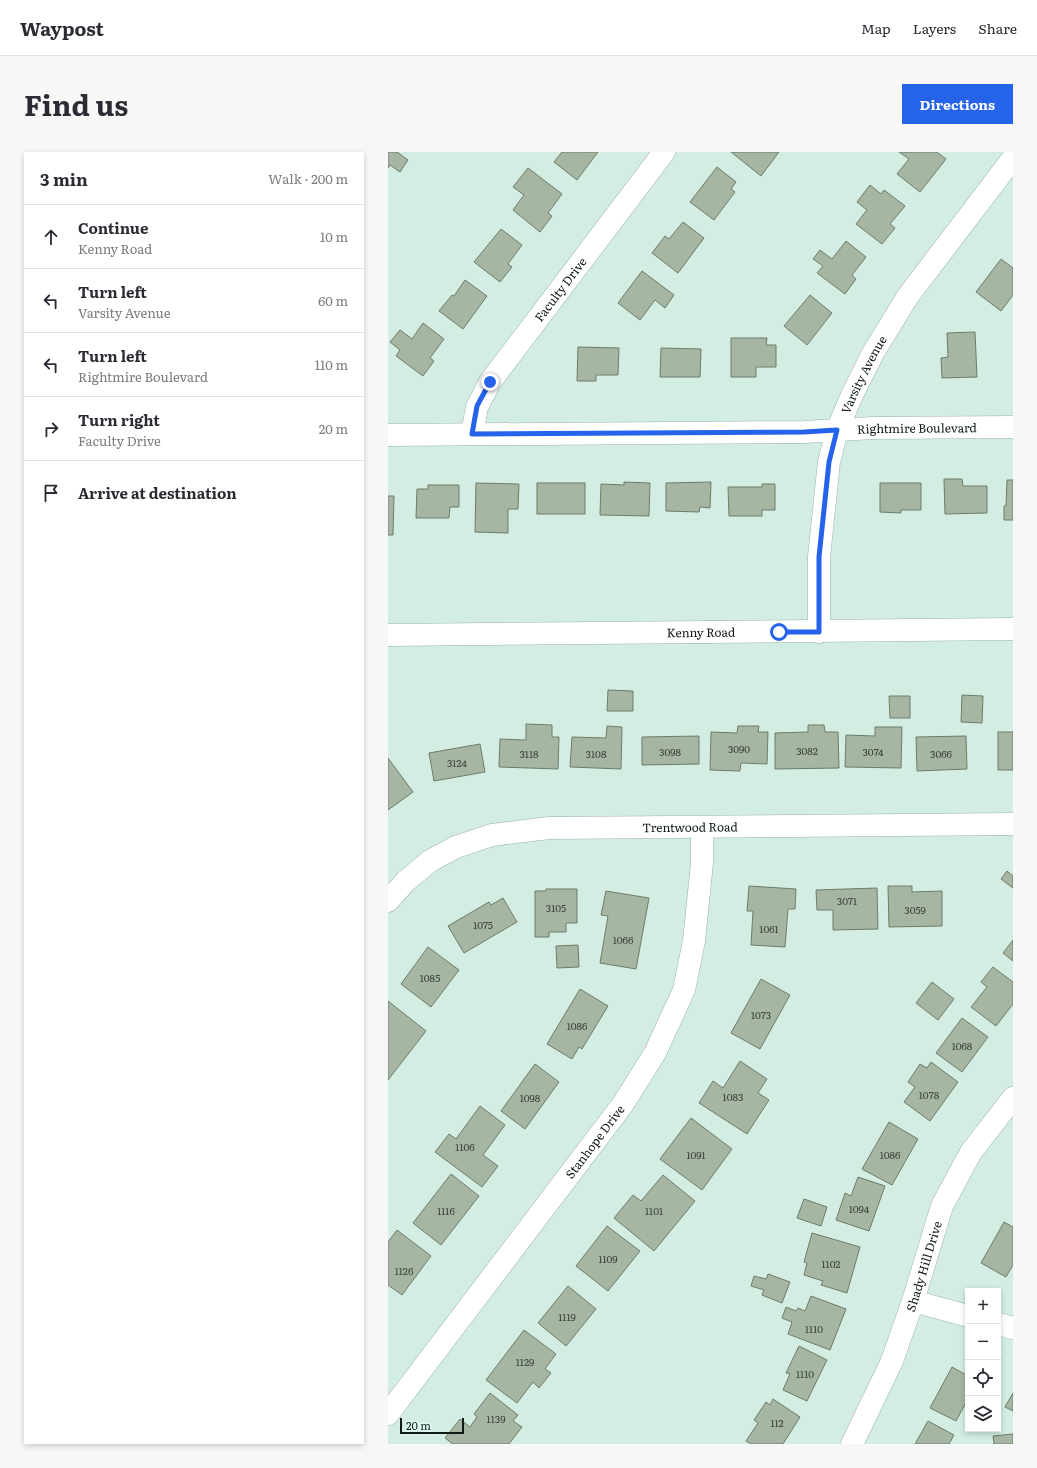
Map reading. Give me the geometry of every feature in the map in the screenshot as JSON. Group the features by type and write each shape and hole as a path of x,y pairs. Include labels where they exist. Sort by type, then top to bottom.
{"street":[{"name":"Faculty Drive","path":"472,434 477,406 490,382 664,152"},
{"name":"Varsity Avenue","path":"819,632 819,557 829,462 837,430 852,395 873,353 908,296 1013,158"},
{"name":"Rightmire Boulevard","path":"388,435 796,432 873,428 1013,427"},
{"name":"Kenny Road","path":"388,635 1013,629"},
{"name":"Trentwood Road","path":"388,901 406,880 430,861 456,847 492,835 549,828 1013,824"},
{"name":"Stanhope Drive","path":"388,1414 623,1104 655,1053 684,990 694,941 702,863 702,827"},
{"name":"Shady Hill Drive","path":"852,1444 892,1362 913,1301 942,1206 972,1152 1013,1098"},
{"path":"913,1301 965,1315"},
{"path":"1001,1325 1013,1328"}],"building":[{"path":"388,152 397,152 408,160 400,172 390,165 388,168"},
{"path":"562,152 598,152 577,180 554,162"},
{"path":"731,152 779,152 761,176"},
{"path":"899,152 937,152 946,159 920,192 897,174 909,159"},
{"path":"717,167 736,182 731,189 735,192 714,220 690,202"},
{"path":"528,168 562,194 548,213 552,216 540,232 513,210 524,195 513,187"},
{"path":"870,185 881,194 884,190 905,206 890,224 895,228 882,244 856,224 867,210 857,202"},
{"path":"683,222 704,238 678,273 652,253 665,236 669,239"},
{"path":"501,229 522,245 508,264 512,267 500,282 474,262"},
{"path":"846,241 866,257 852,275 856,279 845,294 817,273 823,266 813,259 820,250 832,259"},
{"path":"1001,259 1013,268 1013,295 1001,311 976,292"},
{"path":"642,271 674,295 665,308 655,300 640,320 618,303"},
{"path":"465,280 487,296 463,329 439,311 452,295 454,296"},
{"path":"810,295 832,313 807,345 784,326"},
{"path":"423,323 444,339 430,358 434,361 423,376 396,356 400,350 390,342 400,330 412,339"},
{"path":"975,332 977,377 942,378 941,358 948,357 947,333"},
{"path":"731,338 767,338 766,345 776,345 776,367 756,367 756,377 731,377"},
{"path":"578,347 619,348 618,375 596,375 596,381 577,381"},
{"path":"661,348 701,349 700,377 660,377"},
{"path":"944,479 962,479 963,486 987,486 987,513 945,514"},
{"path":"1007,480 1013,480 1013,520 1004,520"},
{"path":"624,482 650,483 649,516 600,515 601,484 624,485"},
{"path":"711,482 710,508 700,507 699,512 666,511 666,483"},
{"path":"476,483 519,484 518,509 508,509 508,533 475,532"},
{"path":"537,483 585,483 585,514 537,514"},
{"path":"880,483 921,483 921,510 901,510 901,513 880,512"},
{"path":"762,484 775,484 775,510 762,510 762,516 729,516 728,487 762,487"},
{"path":"428,485 459,485 459,507 450,507 449,518 416,518 417,489 428,489"},
{"path":"388,496 394,496 393,535 388,535"},
{"path":"608,690 633,691 633,711 607,711"},
{"path":"962,695 983,696 982,723 961,722"},
{"path":"889,696 910,696 910,718 890,718"},
{"path":"526,724 552,725 552,737 559,737 558,769 499,767 500,739 526,740"},
{"path":"808,725 824,725 825,732 838,732 839,768 775,769 775,733 808,732"},
{"path":"607,726 622,727 621,769 570,767 572,737 606,738"},
{"path":"738,726 759,726 758,732 768,732 767,764 741,763 740,771 710,770 711,732 737,733"},
{"path":"875,727 902,727 901,768 845,767 846,735 875,736"},
{"path":"998,732 1013,732 1013,770 998,770"},
{"path":"699,736 699,764 642,765 642,737"},
{"path":"966,736 967,769 917,771 916,737"},
{"path":"480,744 485,772 434,781 429,753"},
{"path":"388,758 413,792 388,810"},
{"path":"1007,871 1013,876 1013,888 1001,879"},
{"path":"749,886 796,889 795,909 788,909 785,947 751,945 753,911 747,911"},
{"path":"888,886 912,886 912,892 942,891 942,926 889,927"},
{"path":"877,888 878,929 833,930 833,910 817,910 816,890"},
{"path":"546,889 577,889 577,923 566,923 566,932 549,932 549,937 535,937 535,891 546,891"},
{"path":"606,891 649,898 636,969 600,963 608,916 601,915"},
{"path":"503,898 517,922 464,953 448,926 489,902 491,905"},
{"path":"1013,940 1013,961 1003,953"},
{"path":"578,945 579,967 557,968 556,946"},
{"path":"428,947 459,970 431,1007 401,984"},
{"path":"993,967 1013,982 1013,1004 996,1026 971,1007 987,987 981,982"},
{"path":"761,979 790,995 760,1049 731,1033"},
{"path":"932,982 954,999 938,1020 916,1003"},
{"path":"580,989 608,1006 582,1049 579,1047 572,1059 547,1044"},
{"path":"388,1001 426,1031 388,1080"},
{"path":"962,1018 988,1037 962,1072 936,1053"},
{"path":"740,1061 767,1079 758,1093 769,1100 747,1134 699,1103 713,1081 723,1088"},
{"path":"931,1062 958,1082 930,1121 904,1102 915,1087 908,1082 920,1064 927,1068"},
{"path":"535,1064 559,1082 525,1129 501,1111"},
{"path":"480,1106 505,1125 483,1155 498,1166 482,1187 435,1152 449,1134 456,1139"},
{"path":"691,1118 732,1149 702,1190 660,1159"},
{"path":"889,1122 918,1139 892,1185 862,1169"},
{"path":"451,1174 479,1196 441,1245 413,1223"},
{"path":"663,1175 695,1201 654,1251 614,1218 633,1195 641,1201"},
{"path":"858,1177 885,1186 869,1231 836,1220 845,1193 851,1196"},
{"path":"804,1199 827,1207 821,1226 797,1218"},
{"path":"1004,1222 1013,1227 1013,1265 1006,1277 981,1263"},
{"path":"607,1226 640,1251 608,1291 576,1266"},
{"path":"397,1230 431,1256 402,1295 388,1285 388,1242"},
{"path":"812,1233 860,1247 847,1293 821,1285 823,1281 804,1275 807,1263 804,1262"},
{"path":"768,1274 790,1282 782,1303 762,1295 764,1290 751,1286 754,1276 766,1279"},
{"path":"568,1286 596,1309 566,1346 538,1323"},
{"path":"811,1296 846,1309 830,1350 788,1334 792,1322 782,1318 786,1307 796,1311 798,1308 805,1311"},
{"path":"524,1330 556,1354 545,1369 551,1373 539,1388 533,1382 517,1403 486,1380"},
{"path":"799,1346 827,1360 807,1401 783,1390 790,1374 786,1373"},
{"path":"952,1367 965,1374 965,1404 956,1421 930,1408"},
{"path":"490,1393 518,1415 513,1421 522,1427 509,1444 453,1444 445,1438 460,1419 470,1427 477,1417 474,1414"},
{"path":"1013,1393 1013,1411 1005,1407"},
{"path":"773,1399 800,1417 783,1444 751,1444 746,1441 758,1423 754,1420 766,1402 770,1405"},
{"path":"928,1421 954,1435 949,1444 915,1444"},
{"path":"1013,1434 1013,1444 994,1444 993,1436"}],"route":[{"path":"490,382 477,406 472,434 804,432 837,430 829,462 819,557 819,632 779,632"}]}
